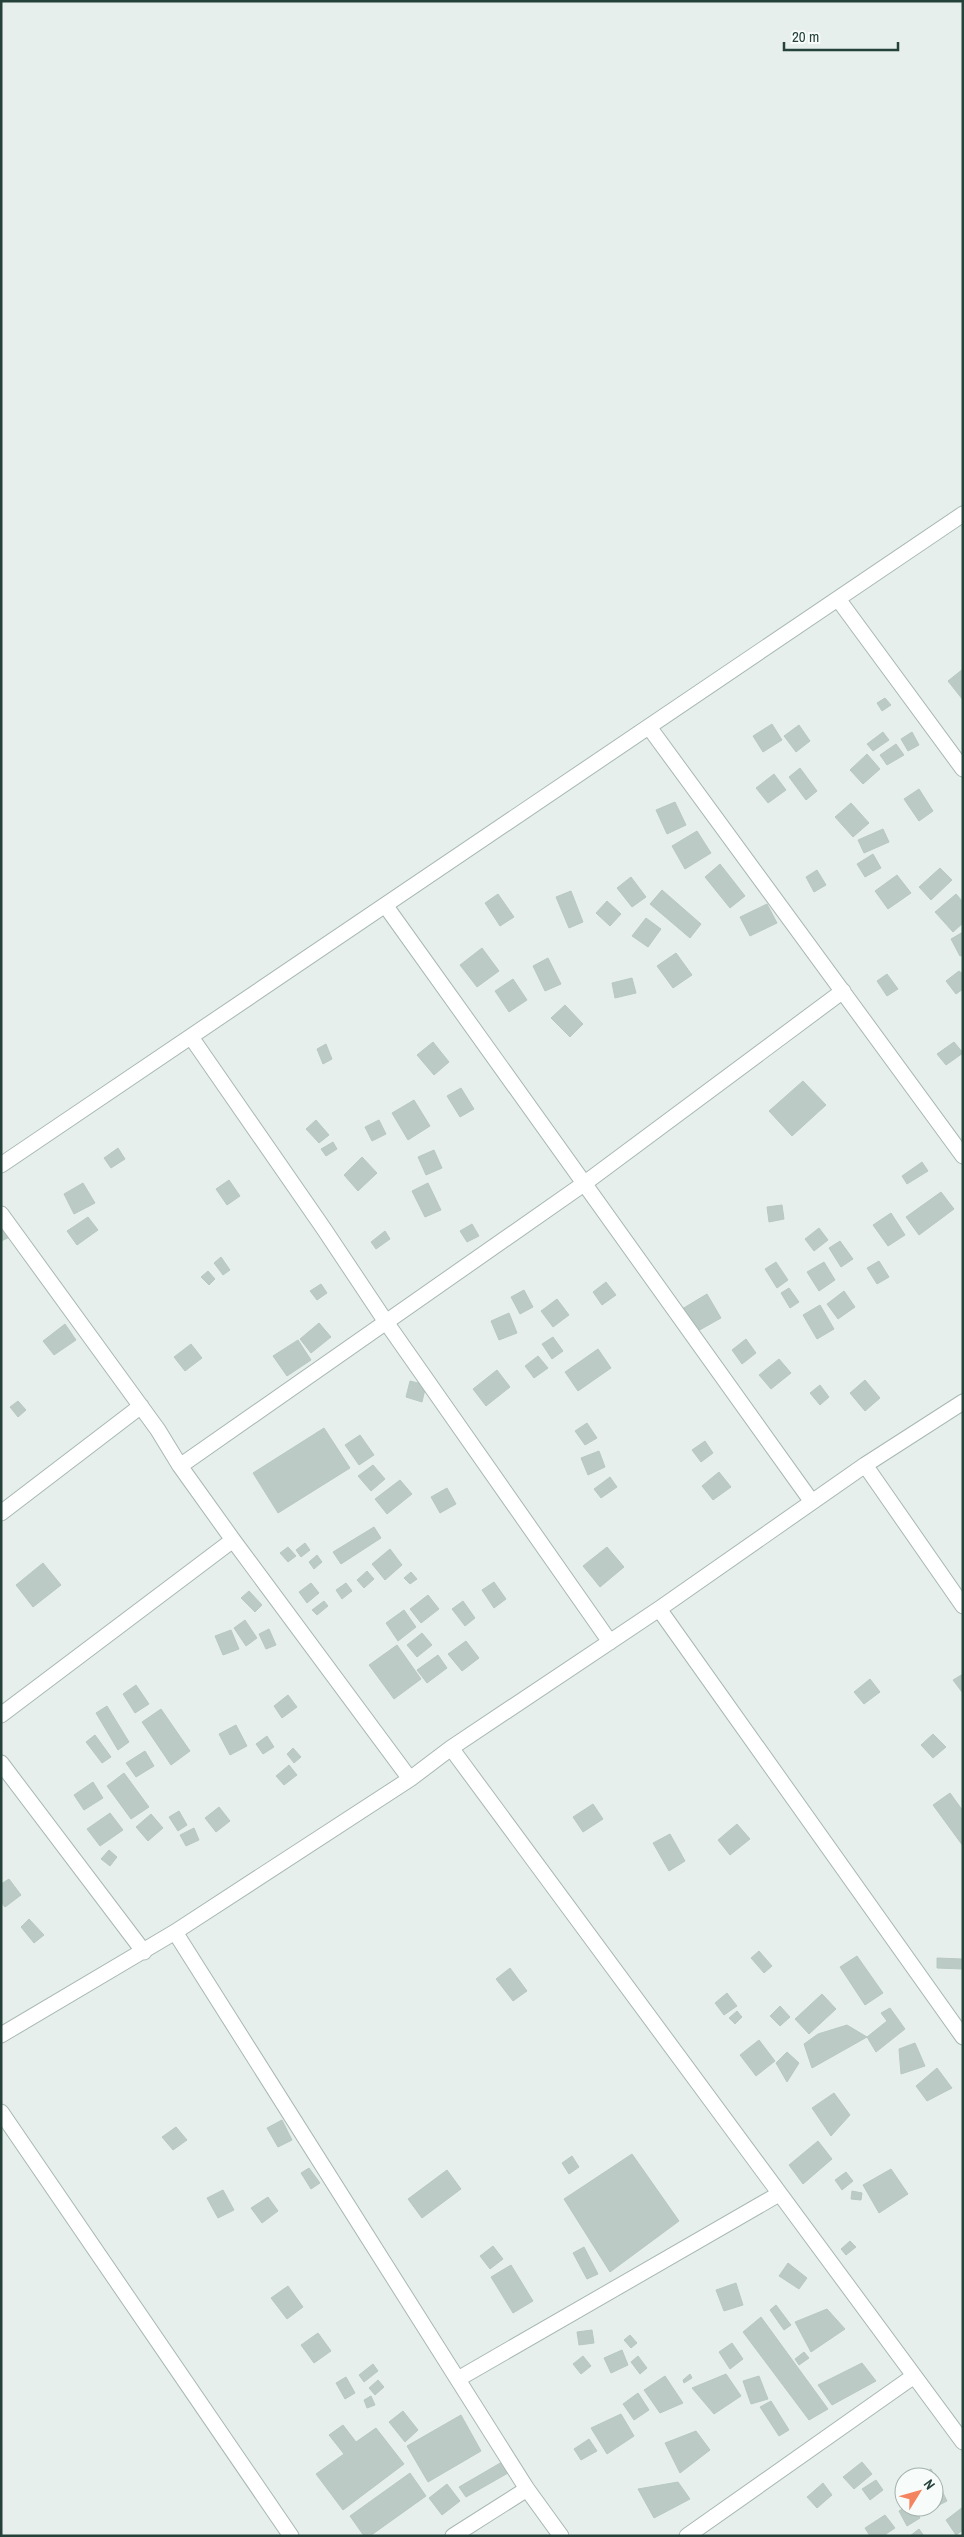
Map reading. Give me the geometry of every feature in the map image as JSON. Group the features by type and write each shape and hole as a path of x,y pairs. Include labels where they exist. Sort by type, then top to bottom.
{"street":[{"path":"1,1165 963,514"},
{"path":"838,599 963,769"},
{"path":"649,727 963,1156"},
{"path":"385,905 812,1502"},
{"path":"180,1466 585,1183 843,991"},
{"path":"190,1037 324,1229 386,1322 610,1642"},
{"path":"1,1214 140,1406 233,1540 410,1779"},
{"path":"1,2035 176,1932 410,1779 451,1748 659,1609 866,1465 963,1402"},
{"path":"1,1513 140,1406"},
{"path":"866,1465 963,1606"},
{"path":"1,1714 233,1540"},
{"path":"659,1609 963,2037"},
{"path":"451,1748 963,2442"},
{"path":"1,1763 144,1952"},
{"path":"176,1932 527,2489 561,2536"},
{"path":"1,2112 291,2536"},
{"path":"458,2379 779,2194"},
{"path":"687,2536 914,2376"},
{"path":"453,2536 527,2489"}],"building":[{"path":"963,669 963,700 948,681"},
{"path":"885,698 891,705 882,711 877,703"},
{"path":"772,724 782,740 763,752 753,736"},
{"path":"799,725 810,741 796,752 784,736"},
{"path":"883,732 889,740 873,751 867,744"},
{"path":"912,732 919,745 908,751 901,739"},
{"path":"896,744 904,755 887,765 880,755"},
{"path":"867,754 880,769 863,784 850,770"},
{"path":"800,768 817,791 806,800 789,777"},
{"path":"774,774 786,790 768,803 756,788"},
{"path":"919,789 933,811 919,821 904,799"},
{"path":"675,802 686,825 667,834 656,810"},
{"path":"851,803 869,823 853,837 835,817"},
{"path":"883,829 889,842 864,853 858,840"},
{"path":"697,831 711,853 685,869 672,846"},
{"path":"873,854 881,868 865,877 857,864"},
{"path":"720,864 745,896 730,908 705,877"},
{"path":"940,868 952,880 931,900 919,887"},
{"path":"817,870 826,885 814,892 806,877"},
{"path":"897,875 911,893 888,909 875,891"},
{"path":"631,877 646,897 632,907 617,888"},
{"path":"662,890 701,924 690,938 650,904"},
{"path":"571,891 583,922 569,928 556,897"},
{"path":"498,894 514,917 500,926 485,903"},
{"path":"956,894 963,902 963,923 953,932 935,912"},
{"path":"607,901 621,914 610,926 596,913"},
{"path":"767,904 777,923 750,936 740,917"},
{"path":"646,918 661,929 648,947 632,936"},
{"path":"963,932 963,955 960,956 951,939"},
{"path":"482,948 499,971 477,987 460,965"},
{"path":"676,953 692,975 673,988 657,966"},
{"path":"548,958 561,984 545,991 533,966"},
{"path":"959,971 963,974 963,989 956,994 946,981"},
{"path":"887,974 898,989 887,996 877,981"},
{"path":"632,978 636,993 615,998 612,983"},
{"path":"513,979 527,1000 509,1012 495,991"},
{"path":"565,1005 583,1024 570,1037 551,1018"},
{"path":"433,1042 449,1062 434,1075 417,1055"},
{"path":"954,1042 963,1053 946,1065 937,1054"},
{"path":"326,1044 332,1059 323,1064 317,1049"},
{"path":"803,1081 826,1105 792,1136 769,1111"},
{"path":"461,1088 474,1109 460,1117 447,1096"},
{"path":"414,1100 430,1126 408,1140 392,1113"},
{"path":"316,1120 329,1135 319,1143 306,1129"},
{"path":"379,1120 386,1134 372,1141 365,1127"},
{"path":"333,1142 337,1149 326,1156 321,1149"},
{"path":"118,1148 125,1159 111,1168 104,1158"},
{"path":"434,1150 442,1168 426,1175 418,1157"},
{"path":"362,1157 377,1173 358,1191 344,1175"},
{"path":"922,1162 928,1171 907,1184 902,1176"},
{"path":"229,1180 240,1196 227,1205 216,1189"},
{"path":"83,1183 95,1203 74,1214 64,1194"},
{"path":"428,1183 441,1210 425,1217 412,1191"},
{"path":"941,1192 954,1209 919,1235 906,1217"},
{"path":"782,1205 784,1219 769,1222 767,1207"},
{"path":"891,1213 905,1235 888,1246 873,1225"},
{"path":"88,1217 98,1230 77,1245 67,1231"},
{"path":"1,1223 10,1237 1,1241"},
{"path":"472,1224 479,1236 467,1242 460,1231"},
{"path":"819,1228 828,1240 814,1251 805,1239"},
{"path":"385,1231 390,1239 376,1249 371,1242"},
{"path":"840,1241 853,1259 841,1267 829,1248"},
{"path":"221,1257 230,1270 223,1275 214,1263"},
{"path":"879,1261 889,1277 877,1284 867,1268"},
{"path":"776,1262 788,1280 777,1288 765,1269"},
{"path":"824,1262 835,1280 819,1291 807,1272"},
{"path":"208,1271 215,1279 209,1285 201,1277"},
{"path":"606,1282 616,1295 602,1305 593,1292"},
{"path":"321,1284 327,1293 317,1300 310,1291"},
{"path":"789,1288 799,1302 790,1308 781,1293"},
{"path":"524,1290 533,1307 520,1314 511,1297"},
{"path":"844,1291 855,1307 838,1319 827,1304"},
{"path":"707,1294 721,1318 696,1332 682,1309"},
{"path":"557,1299 569,1315 553,1327 541,1311"},
{"path":"820,1305 834,1329 817,1339 803,1315"},
{"path":"509,1313 517,1333 499,1340 491,1321"},
{"path":"319,1323 331,1337 311,1353 300,1339"},
{"path":"65,1324 76,1340 54,1355 43,1341"},
{"path":"553,1337 563,1351 552,1359 542,1344"},
{"path":"746,1339 756,1353 742,1364 732,1350"},
{"path":"298,1340 311,1360 287,1376 273,1356"},
{"path":"191,1344 202,1358 185,1371 174,1357"},
{"path":"598,1349 611,1368 578,1391 565,1372"},
{"path":"538,1356 548,1368 534,1378 525,1366"},
{"path":"779,1359 791,1373 771,1389 759,1375"},
{"path":"497,1370 510,1387 486,1406 473,1389"},
{"path":"865,1380 880,1398 865,1411 850,1393"},
{"path":"410,1381 426,1385 422,1402 406,1397"},
{"path":"820,1385 829,1397 820,1405 810,1393"},
{"path":"18,1401 26,1410 18,1417 10,1407"},
{"path":"587,1423 597,1438 585,1445 575,1431"},
{"path":"324,1428 350,1468 278,1513 253,1473"},
{"path":"360,1435 374,1455 359,1465 345,1445"},
{"path":"705,1441 713,1453 701,1462 692,1450"},
{"path":"599,1451 605,1467 588,1475 581,1458"},
{"path":"373,1465 385,1479 371,1491 358,1476"},
{"path":"719,1472 731,1487 713,1500 702,1486"},
{"path":"610,1477 617,1487 601,1498 594,1489"},
{"path":"400,1480 412,1494 387,1514 375,1499"},
{"path":"447,1488 456,1504 440,1513 431,1497"},
{"path":"374,1527 381,1538 341,1564 333,1552"},
{"path":"305,1543 310,1550 301,1557 296,1550"},
{"path":"288,1547 296,1556 288,1562 280,1553"},
{"path":"607,1547 624,1567 600,1587 583,1566"},
{"path":"390,1549 402,1565 385,1580 372,1564"},
{"path":"317,1555 322,1562 314,1569 309,1562"},
{"path":"43,1563 61,1585 33,1607 16,1585"},
{"path":"367,1571 374,1579 364,1588 357,1580"},
{"path":"411,1572 417,1579 410,1584 404,1578"},
{"path":"494,1582 506,1599 494,1608 482,1590"},
{"path":"311,1583 319,1593 307,1603 299,1592"},
{"path":"346,1583 352,1591 342,1599 336,1590"},
{"path":"249,1591 262,1605 255,1612 241,1598"},
{"path":"428,1595 439,1609 421,1623 410,1609"},
{"path":"324,1601 328,1606 317,1615 312,1610"},
{"path":"463,1601 475,1618 465,1626 452,1609"},
{"path":"404,1610 416,1627 398,1641 386,1623"},
{"path":"245,1620 257,1638 246,1646 234,1628"},
{"path":"269,1629 276,1645 266,1649 259,1634"},
{"path":"231,1630 239,1649 223,1655 215,1636"},
{"path":"422,1633 432,1645 417,1657 407,1645"},
{"path":"466,1641 479,1658 462,1671 448,1654"},
{"path":"397,1645 421,1679 394,1699 369,1665"},
{"path":"438,1655 447,1668 427,1683 417,1670"},
{"path":"963,1674 963,1691 962,1692 953,1680"},
{"path":"870,1679 880,1692 864,1704 854,1692"},
{"path":"136,1685 149,1704 135,1713 123,1694"},
{"path":"288,1695 297,1707 282,1718 274,1706"},
{"path":"107,1706 129,1742 118,1750 96,1713"},
{"path":"161,1709 190,1751 171,1765 142,1722"},
{"path":"236,1725 247,1746 230,1755 219,1734"},
{"path":"933,1734 946,1747 933,1758 921,1745"},
{"path":"95,1735 111,1757 102,1763 86,1742"},
{"path":"267,1736 274,1747 263,1754 256,1744"},
{"path":"293,1748 301,1757 294,1763 287,1754"},
{"path":"145,1751 154,1766 136,1777 126,1763"},
{"path":"289,1765 297,1775 284,1785 276,1776"},
{"path":"124,1773 149,1807 131,1819 107,1786"},
{"path":"93,1782 103,1798 84,1810 74,1795"},
{"path":"950,1793 963,1811 963,1846 933,1805"},
{"path":"593,1804 603,1819 583,1832 573,1817"},
{"path":"219,1807 230,1821 216,1832 205,1818"},
{"path":"179,1811 187,1825 178,1831 169,1817"},
{"path":"110,1813 123,1830 100,1846 87,1829"},
{"path":"151,1814 163,1828 148,1841 136,1827"},
{"path":"737,1824 750,1839 730,1855 718,1840"},
{"path":"194,1828 199,1840 186,1846 180,1835"},
{"path":"670,1834 685,1861 669,1871 653,1843"},
{"path":"109,1850 117,1857 110,1866 101,1859"},
{"path":"9,1879 21,1895 5,1907 1,1902 1,1884"},
{"path":"29,1919 44,1935 34,1943 21,1927"},
{"path":"759,1951 772,1966 764,1973 751,1958"},
{"path":"857,1956 883,1993 865,2005 840,1967"},
{"path":"937,1958 963,1959 963,1969 937,1968"},
{"path":"510,1968 527,1991 513,2001 496,1979"},
{"path":"727,1993 737,2006 724,2015 715,2003"},
{"path":"822,1994 836,2009 809,2034 795,2019"},
{"path":"780,2006 790,2017 780,2026 770,2016"},
{"path":"890,2008 905,2029 876,2052 867,2037 887,2021 881,2013"},
{"path":"737,2011 742,2017 735,2024 729,2018"},
{"path":"847,2025 867,2037 812,2068 804,2044 818,2034"},
{"path":"759,2040 775,2061 756,2076 740,2055"},
{"path":"915,2043 925,2066 901,2074 899,2049"},
{"path":"787,2052 799,2063 787,2082 776,2063"},
{"path":"937,2068 952,2088 927,2101 916,2086"},
{"path":"834,2093 850,2115 831,2136 812,2108"},
{"path":"282,2120 292,2140 278,2147 267,2128"},
{"path":"176,2127 187,2140 173,2150 162,2137"},
{"path":"818,2141 832,2159 803,2184 789,2165"},
{"path":"632,2154 679,2221 610,2272 564,2199"},
{"path":"572,2156 579,2167 569,2174 562,2163"},
{"path":"309,2168 320,2183 311,2189 301,2173"},
{"path":"891,2169 908,2194 879,2213 863,2185"},
{"path":"447,2170 461,2189 422,2218 408,2199"},
{"path":"846,2172 853,2181 842,2190 835,2180"},
{"path":"223,2190 234,2210 218,2218 207,2198"},
{"path":"852,2191 862,2193 861,2200 851,2199"},
{"path":"268,2197 278,2211 262,2223 251,2208"},
{"path":"850,2241 856,2247 846,2255 841,2249"},
{"path":"493,2246 503,2259 490,2269 480,2256"},
{"path":"584,2247 598,2274 587,2279 573,2253"},
{"path":"788,2263 807,2278 799,2289 779,2276"},
{"path":"511,2265 533,2301 513,2313 491,2277"},
{"path":"736,2283 743,2305 724,2311 716,2290"},
{"path":"288,2286 303,2307 287,2319 271,2298"},
{"path":"776,2305 791,2325 784,2330 770,2310"},
{"path":"827,2309 845,2329 811,2352 795,2322"},
{"path":"761,2317 828,2409 809,2420 743,2332"},
{"path":"592,2330 594,2343 579,2345 577,2332"},
{"path":"318,2333 331,2351 314,2363 301,2345"},
{"path":"630,2335 637,2343 631,2348 624,2340"},
{"path":"732,2343 743,2359 730,2369 719,2352"},
{"path":"622,2350 628,2365 611,2373 604,2358"},
{"path":"804,2352 809,2358 799,2365 795,2359"},
{"path":"583,2356 591,2366 581,2374 573,2364"},
{"path":"638,2356 647,2368 640,2374 631,2362"},
{"path":"862,2363 876,2381 832,2405 818,2385"},
{"path":"373,2364 378,2371 364,2382 359,2375"},
{"path":"690,2374 692,2378 684,2383 683,2380"},
{"path":"726,2374 741,2396 714,2414 692,2388"},
{"path":"665,2376 683,2403 660,2413 644,2390"},
{"path":"759,2376 768,2399 751,2404 743,2381"},
{"path":"346,2377 355,2393 345,2399 336,2383"},
{"path":"378,2380 384,2387 375,2395 369,2388"},
{"path":"638,2393 649,2410 634,2420 623,2404"},
{"path":"371,2396 375,2405 367,2408 364,2400"},
{"path":"771,2401 789,2430 779,2436 760,2407"},
{"path":"403,2411 418,2430 405,2442 389,2422"},
{"path":"621,2414 634,2436 607,2454 591,2428"},
{"path":"461,2415 481,2451 428,2482 407,2446"},
{"path":"343,2425 356,2442 376,2428 404,2464 343,2510 316,2474 344,2454 329,2435"},
{"path":"696,2431 710,2450 680,2473 665,2443"},
{"path":"589,2439 597,2451 581,2460 574,2449"},
{"path":"502,2462 508,2473 466,2497 459,2487"},
{"path":"862,2462 872,2474 854,2489 843,2477"},
{"path":"410,2473 426,2496 370,2536 364,2536 350,2516"},
{"path":"876,2480 883,2490 870,2500 862,2489"},
{"path":"678,2482 690,2499 654,2518 638,2489"},
{"path":"823,2483 832,2495 817,2508 807,2497"},
{"path":"447,2484 460,2501 442,2515 429,2498"},
{"path":"963,2507 963,2530 956,2535 946,2520"},
{"path":"885,2515 895,2528 883,2536 870,2536 865,2528"},
{"path":"902,2517 919,2517 920,2518 907,2526"},
{"path":"919,2529 924,2536 910,2536"}]}
